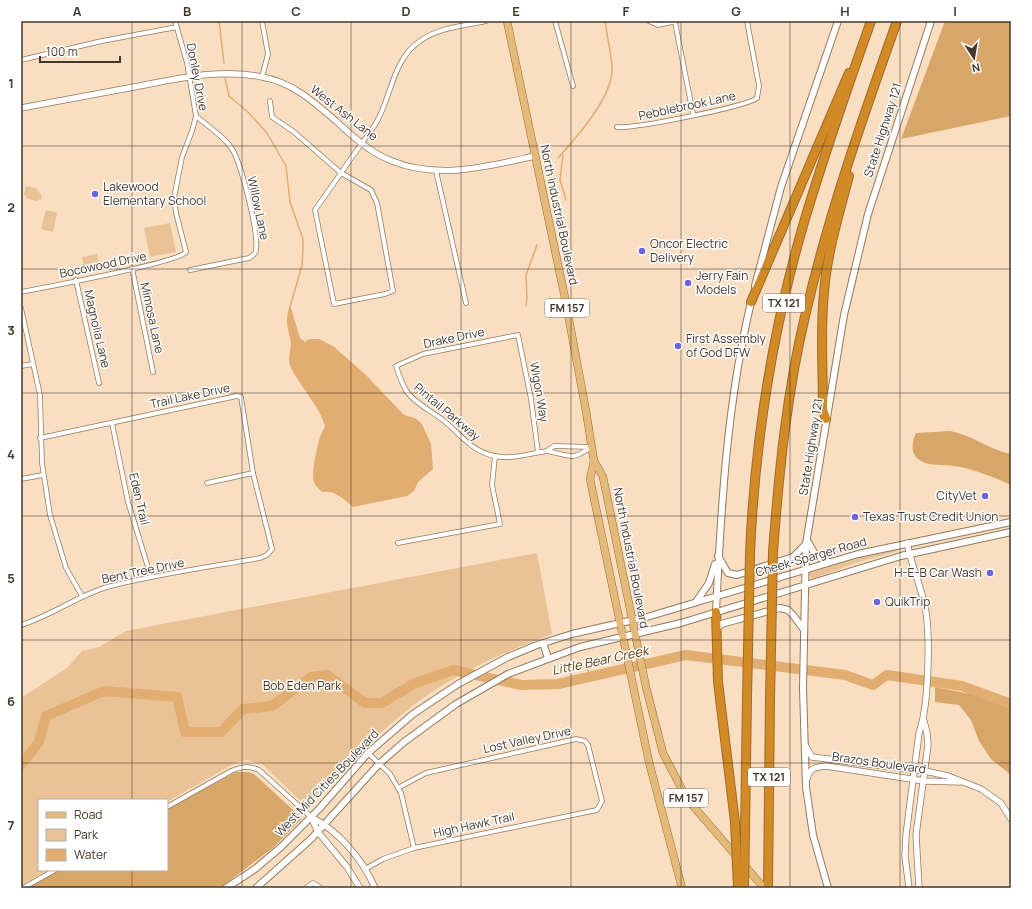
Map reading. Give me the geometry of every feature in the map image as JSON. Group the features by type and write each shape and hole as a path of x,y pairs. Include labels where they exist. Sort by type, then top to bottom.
{"highway":[{"name":"TX 121","path":"744,888 750,552 752,511 763,412 781,315 805,220 871,21"},
{"name":"TX 121","path":"768,888 773,552 781,452 794,368 820,256 836,199 897,21"},
{"path":"751,302 850,70 858,61"},
{"path":"826,419 823,408 822,325 824,292 835,229 850,172 876,95 874,86"},
{"path":"716,612 718,682 735,822 738,888"}],"main road":[{"name":"North Industrial Boulevard","path":"507,21 565,298 591,448 594,461 603,477 646,687 663,753 674,777 687,798 764,888"},
{"path":"716,612 723,486 730,432 751,302 781,188 838,21"},
{"name":"State Highway 121","path":"828,888 814,835 806,787 803,688 806,544 844,315 868,214 931,21"},
{"name":"North Industrial Boulevard","path":"594,461 590,479 649,762 682,888"},
{"name":"Cheek-Sparger Road","path":"620,623 694,603 831,562 907,543 1011,522"},
{"name":"Cheek-Sparger Road","path":"623,637 716,612 909,553 1011,532"},
{"path":"808,536 809,545 816,556 831,562"},
{"path":"718,555 728,573 737,575 792,557 806,544"},
{"path":"694,603 701,597 709,583 718,555"},
{"path":"716,634 721,624 776,608 788,610 804,630"},
{"name":"West Mid Cities Boulevard","path":"226,888 256,869 281,847 311,817 368,753 413,714 437,697 482,670 543,643 620,623"},
{"name":"West Mid Cities Boulevard","path":"256,888 318,832 379,764 434,718 508,674 580,647 623,637"},
{"path":"543,643 548,658"}],"street":[{"name":"Donley Drive","path":"175,21 190,76 196,116 182,156 174,198 176,213 186,252"},
{"path":"262,21 268,54 262,77"},
{"path":"270,101 272,117 294,132 341,173 371,190 377,203 393,291 334,304 315,210 341,173 361,143 376,122 387,98 398,67 412,47 434,33 486,21"},
{"path":"554,21 573,86"},
{"path":"650,22 658,25 676,21 693,114"},
{"name":"Pebblebrook Lane","path":"617,127 642,126 752,102 758,96 759,86 747,21"},
{"path":"21,60 102,41 176,27"},
{"name":"West Ash Lane","path":"21,108 190,76 225,73 262,77 291,87 311,100 361,143 392,161 413,167 436,170 468,169 535,156"},
{"name":"Willow Lane","path":"190,270 238,262 249,258 256,251 256,235 235,155 227,143 196,116"},
{"path":"436,170 466,303"},
{"name":"Bocowood Drive","path":"21,292 180,257 186,252"},
{"name":"Mimosa Lane","path":"132,268 153,372"},
{"name":"Magnolia Lane","path":"76,280 99,383"},
{"path":"21,308 40,395 40,438 43,474 58,546 66,568 82,596"},
{"name":"Drake Drive","path":"396,366 423,354 518,335"},
{"name":"Wigon Way","path":"518,335 531,399 538,452"},
{"path":"21,366 33,364"},
{"name":"Pintail Parkway","path":"396,366 404,386 410,395 443,420 469,445 482,452 495,456 513,457 547,451 564,456 580,456 591,448"},
{"name":"Trail Lake Drive","path":"40,438 237,396 242,399 253,473 272,548"},
{"name":"Eden Trail","path":"112,423 128,502 151,577"},
{"path":"564,456 566,446"},
{"name":"Pintail Parkway","path":"547,451 551,447 566,446 591,448"},
{"path":"398,543 500,524 492,485 495,456"},
{"path":"207,483 253,473"},
{"path":"21,479 43,474"},
{"path":"907,543 924,603 928,624 924,720 919,733 906,835 909,888"},
{"name":"Bent Tree Drive","path":"21,625 48,614 82,596 107,588 151,577 260,558 267,555 272,548"},
{"path":"919,888 916,835 928,745 928,733 924,720"},
{"name":"Lost Valley Drive","path":"398,788 426,773 576,739 584,741 588,745 602,801 597,810 590,811"},
{"name":"Brazos Boulevard","path":"804,742 812,757 925,771 948,776 981,789 1001,804 1011,819"},
{"path":"368,753 390,774 401,793 414,848"},
{"path":"860,770 864,763"},
{"name":"Brazos Boulevard","path":"806,787 808,773 813,768 826,766 924,781 962,782"},
{"path":"168,806 231,771 240,767 252,767 259,770 311,817 325,824 356,855 375,888"},
{"name":"High Hawk Trail","path":"365,869 383,858 414,848 590,811"},
{"path":"311,817 318,832 347,867 360,888"},
{"path":"23,888 53,871"},
{"path":"306,888 313,883 321,888"}],"green space":[{"path":"26,186 36,188 42,196 41,199 36,201 28,199 24,194"},
{"path":"46,210 57,213 53,232 41,229"},
{"path":"170,223 176,252 150,257 144,228"},
{"path":"97,254 100,269 85,272 82,257"},
{"path":"897,549 898,551 855,563 813,579 809,576 809,572 812,570 867,555"},
{"name":"Bob Eden Park","path":"537,553 552,634 485,662 452,679 422,699 376,737 307,807 262,764 246,760 233,764 168,801 168,799 38,799 38,871 46,871 21,885 21,698 67,668 82,651 99,647 126,631"}],"shaded area":[{"path":"945,21 1011,21 1011,116 901,139"},
{"path":"950,431 1011,454 1011,485 969,469 922,462 915,456 912,447 916,433"},
{"path":"935,687 975,695 1011,708 1011,775 991,759 979,741 971,720 959,705 935,702"},
{"path":"236,772 248,772 254,774 302,818 274,847 220,888 27,888 57,871 168,871 168,808"}],"water":[{"path":"290,305 300,338 305,342 309,339 319,339 333,346 366,375 404,415 415,418 422,424 431,444 433,469 418,482 414,491 407,496 353,507 342,498 331,492 322,492 315,485 313,473 317,447 325,426 319,411 291,368 289,357 291,342 287,325 288,310"}],"waterway":[{"path":"219,21 224,63"},
{"path":"558,158 584,128 601,103 607,91 611,78 612,67 605,21"},
{"path":"225,78 229,96 249,113 267,133 286,166 290,202 303,239 302,265 290,307"},
{"path":"563,155 560,180 566,200"},
{"path":"526,306 526,275 537,245"},
{"name":"Little Bear Creek","path":"21,765 39,742 46,716 104,691 177,697 185,732 221,732 243,709 272,706 311,677 327,675 365,703 382,703 413,684 453,670 521,685 558,684 686,655 845,675 873,685 887,675 962,686 1011,704"},
{"path":"587,667 589,677"}],"place":[{"name":"Lakewood Elementary School","path":"95,194"},
{"name":"Oncor Electric Delivery","path":"642,251"},
{"name":"Jerry Fain Models","path":"688,283"},
{"name":"First Assembly of God DFW","path":"678,346"},
{"name":"CityVet","path":"985,496"},
{"name":"Texas Trust Credit Union","path":"855,517"},
{"name":"H-E-B Car Wash","path":"990,573"},
{"name":"QuikTrip","path":"877,602"}]}
